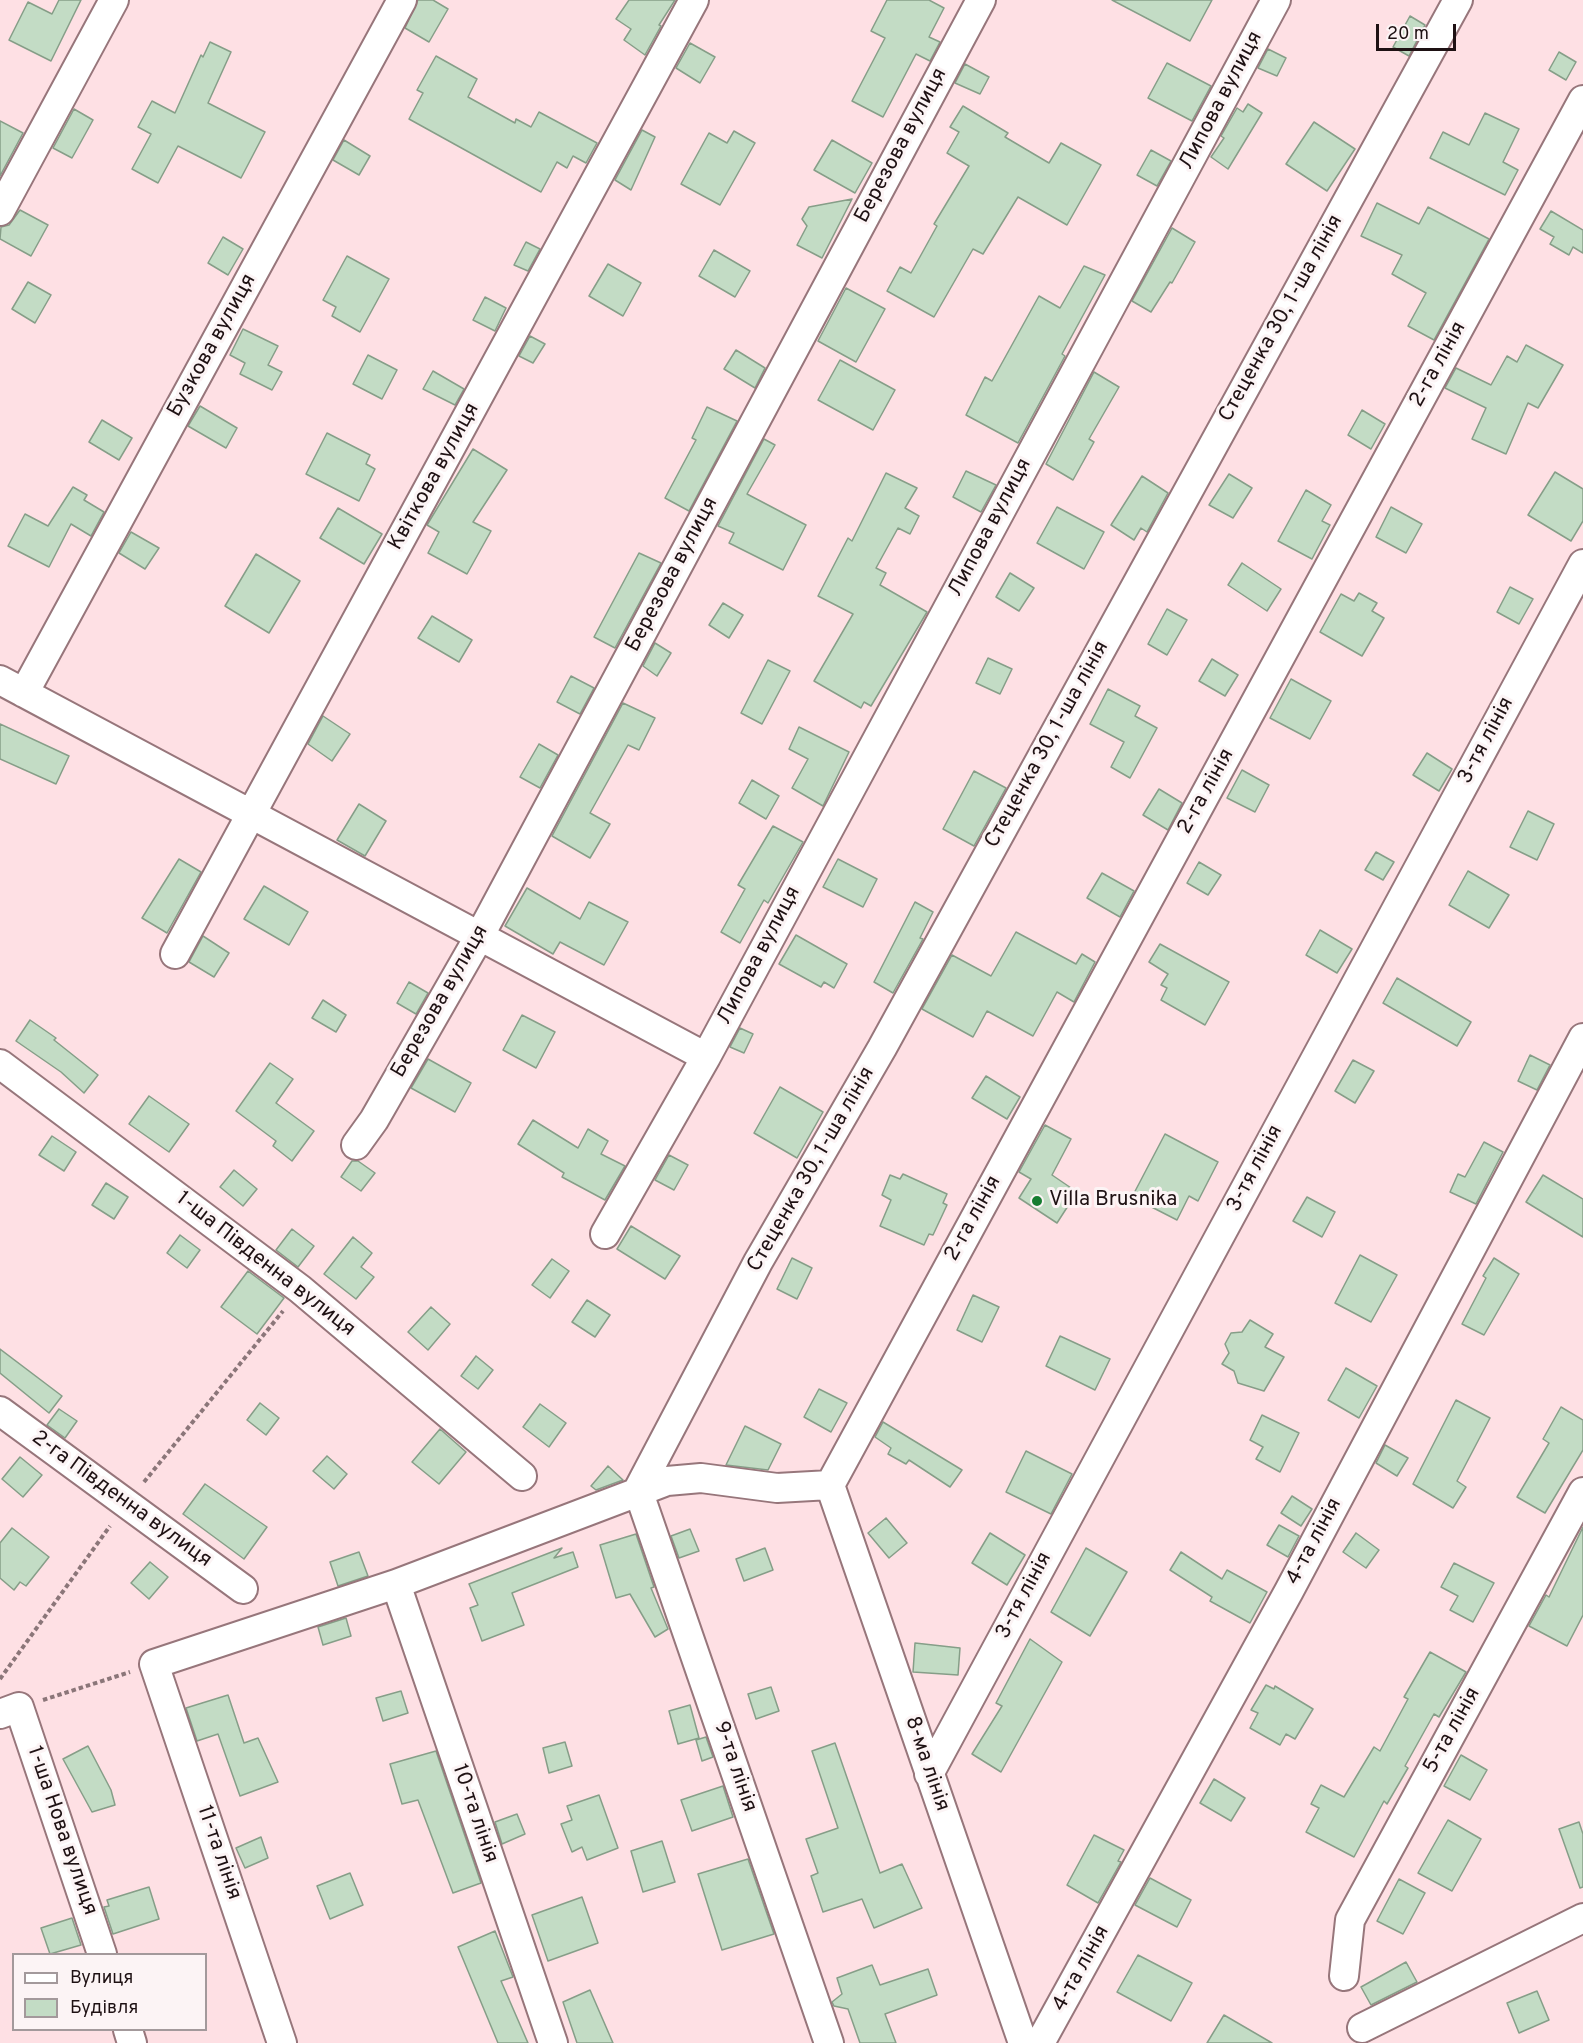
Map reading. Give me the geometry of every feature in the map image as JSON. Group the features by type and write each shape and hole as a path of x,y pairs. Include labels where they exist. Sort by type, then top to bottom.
{"street":[{"path":"0,211 114,0"},
{"name":"Бузкова вулиця","path":"12,687 402,0"},
{"name":"Квіткова вулиця","path":"175,954 694,0"},
{"name":"Березова вулиця","path":"356,1144 374,1120 479,937 981,0"},
{"name":"Липова вулиця","path":"605,1234 706,1057 1276,0"},
{"name":"Стеценка 30, 1-ша лінія","path":"638,1491 758,1262 882,1048 1458,0"},
{"name":"2-га лінія","path":"830,1485 1583,100"},
{"name":"3-тя лінія","path":"929,1774 1583,564"},
{"path":"12,687 252,812 479,937 706,1057"},
{"name":"4-та лінія","path":"1040,2043 1289,1591 1583,1038"},
{"name":"1-ша Південна вулиця","path":"0,1064 300,1289 522,1476"},
{"name":"2-га Південна вулиця","path":"0,1411 243,1589"},
{"path":"154,1664 396,1584 667,1481 701,1478 777,1488 830,1485"},
{"name":"8-ма лінія","path":"830,1485 1023,2043"},
{"name":"9-та лінія","path":"638,1491 829,2043"},
{"name":"5-та лінія","path":"1344,1976 1350,1920 1583,1492"},
{"name":"10-та лінія","path":"396,1584 553,2043"},
{"name":"11-та лінія","path":"154,1664 282,2043"},
{"name":"1-ша Нова вулиця","path":"10,1711 102,1953"},
{"path":"1362,2028 1583,1918"}],"path":[{"path":"10,1711 154,1664"}],"building":[{"path":"59,0 81,0 51,61 9,40 28,2 52,14"},
{"path":"418,0 433,0 448,9 429,42 405,28"},
{"path":"629,0 675,0 659,25 661,26 645,55 624,40 631,29 616,19"},
{"path":"887,0 929,0 944,8 929,37 940,42 930,61 916,54 883,117 852,101 885,38 871,31"},
{"path":"1112,0 1212,0 1190,41"},
{"path":"1410,16 1425,25 1409,56 1393,47"},
{"path":"210,42 231,52 208,103 265,132 241,178 178,146 158,183 132,169 151,134 138,127 152,101 175,113 201,55 203,57"},
{"path":"690,43 715,57 700,83 676,68"},
{"path":"1268,49 1286,58 1277,76 1258,68"},
{"path":"1559,52 1576,62 1566,80 1549,70"},
{"path":"436,56 477,79 468,97 515,123 516,119 531,127 539,112 597,143 586,163 573,156 567,168 557,162 541,192 409,119 423,93 417,90"},
{"path":"1167,63 1211,86 1192,121 1148,98"},
{"path":"965,64 989,77 980,94 955,83"},
{"path":"1248,104 1262,113 1228,169 1211,157 1224,138 1221,136 1237,108 1243,112"},
{"path":"963,106 1008,133 1005,137 1049,163 1061,143 1101,165 1067,225 1018,197 983,254 973,249 934,317 887,291 900,267 911,273 937,226 934,224 969,166 947,153 959,132 950,127"},
{"path":"74,109 93,120 72,158 53,148"},
{"path":"1485,113 1519,129 1503,162 1518,170 1505,195 1430,158 1443,132 1469,145"},
{"path":"0,121 23,133 0,176"},
{"path":"1314,122 1355,149 1327,191 1286,164"},
{"path":"642,130 655,137 631,190 615,180"},
{"path":"734,131 755,143 720,205 681,184 709,133 727,143"},
{"path":"344,140 370,156 359,175 333,160"},
{"path":"832,140 872,163 855,193 814,170"},
{"path":"1151,150 1171,161 1157,186 1137,175"},
{"path":"852,199 822,258 797,245 807,226 802,219 809,207"},
{"path":"1377,203 1419,224 1428,207 1489,239 1434,340 1408,326 1426,293 1392,274 1402,255 1361,236"},
{"path":"20,210 48,225 31,256 0,239 1,227 9,225"},
{"path":"1551,211 1583,230 1583,253 1573,247 1569,255 1550,244 1554,237 1540,229"},
{"path":"1172,228 1195,242 1172,283 1170,282 1151,312 1132,301"},
{"path":"223,237 243,249 228,275 208,263"},
{"path":"526,242 540,249 528,271 514,265"},
{"path":"714,250 750,271 735,297 699,276"},
{"path":"347,256 389,279 360,332 332,316 336,307 323,300"},
{"path":"608,264 641,283 623,316 589,296"},
{"path":"1084,266 1105,275 1062,354 1065,356 1018,443 966,415 985,377 992,381 1039,296 1060,308"},
{"path":"28,282 51,295 35,323 12,309"},
{"path":"846,288 885,309 856,362 818,341"},
{"path":"485,297 506,308 495,331 473,320"},
{"path":"243,329 278,346 268,365 282,372 272,390 240,374 245,363 230,355"},
{"path":"530,336 545,344 533,363 519,356"},
{"path":"1526,345 1563,365 1538,408 1528,403 1506,454 1472,439 1486,408 1445,388 1456,368 1491,385 1507,356 1517,362"},
{"path":"736,350 765,368 755,388 724,369"},
{"path":"368,355 397,370 382,399 353,384"},
{"path":"840,360 895,390 873,430 818,400"},
{"path":"433,371 464,389 455,405 423,389"},
{"path":"1094,372 1119,387 1089,439 1094,442 1073,480 1046,464"},
{"path":"200,406 237,428 226,448 188,426"},
{"path":"707,407 737,421 689,511 665,498 696,440 692,438"},
{"path":"1362,410 1385,424 1371,449 1348,435"},
{"path":"102,420 132,438 119,460 89,442"},
{"path":"327,433 370,455 366,464 375,469 359,501 306,474"},
{"path":"764,439 775,445 747,494 806,525 783,570 729,543 734,533 718,526"},
{"path":"473,449 507,470 473,522 491,531 467,574 428,553 439,532 427,525"},
{"path":"966,471 996,485 981,512 953,497"},
{"path":"1555,472 1583,489 1583,521 1571,541 1528,515"},
{"path":"886,473 917,488 905,508 919,516 910,534 898,528 876,568 886,573 880,585 927,612 871,706 864,702 861,708 814,681 853,614 818,596 848,538 852,541"},
{"path":"1229,474 1252,488 1233,518 1209,505"},
{"path":"1142,476 1168,493 1147,532 1141,528 1134,540 1111,525"},
{"path":"73,487 87,495 84,500 104,512 91,536 71,524 49,567 8,546 25,514 48,526"},
{"path":"1306,490 1331,505 1322,521 1330,525 1312,559 1278,541"},
{"path":"1057,507 1104,532 1084,569 1037,543"},
{"path":"1391,507 1422,524 1406,553 1376,537"},
{"path":"338,508 382,534 364,564 320,538"},
{"path":"131,532 159,548 145,569 119,553"},
{"path":"639,553 661,563 615,648 594,637"},
{"path":"256,554 300,581 269,633 225,606"},
{"path":"1242,563 1281,589 1267,611 1228,585"},
{"path":"1010,573 1034,588 1019,611 996,597"},
{"path":"1510,587 1533,599 1519,624 1497,612"},
{"path":"1359,593 1377,603 1372,611 1384,618 1362,656 1320,632 1341,594 1354,601"},
{"path":"723,603 743,615 729,638 709,625"},
{"path":"1167,609 1187,620 1167,655 1148,644"},
{"path":"432,616 472,640 459,662 418,638"},
{"path":"655,643 671,653 657,676 643,666"},
{"path":"988,658 1012,669 1000,694 976,683"},
{"path":"1212,659 1238,675 1225,696 1199,681"},
{"path":"768,660 790,671 762,724 741,713"},
{"path":"571,676 594,688 580,714 557,702"},
{"path":"1291,679 1331,701 1310,739 1270,718"},
{"path":"1108,689 1140,706 1135,716 1157,728 1130,778 1111,767 1124,742 1090,724"},
{"path":"623,703 655,718 639,750 628,745 590,813 610,824 590,858 552,836"},
{"path":"323,716 350,734 332,761 308,744"},
{"path":"0,724 69,756 56,784 0,759"},
{"path":"799,727 849,752 823,806 792,788 808,759 789,749"},
{"path":"539,744 558,755 540,788 520,777"},
{"path":"1427,753 1452,769 1439,791 1413,775"},
{"path":"1242,770 1269,785 1255,812 1227,798"},
{"path":"974,771 1006,788 974,846 943,829"},
{"path":"752,780 779,796 766,819 739,803"},
{"path":"1159,789 1182,803 1168,830 1143,815"},
{"path":"359,804 386,821 365,856 337,840"},
{"path":"1528,811 1554,824 1537,860 1510,847"},
{"path":"773,826 803,842 768,903 764,900 740,943 721,932 745,889 738,885"},
{"path":"1376,852 1394,862 1383,880 1365,870"},
{"path":"179,859 201,872 167,933 142,918"},
{"path":"838,859 877,879 863,907 823,887"},
{"path":"1199,862 1221,875 1208,895 1187,883"},
{"path":"1468,871 1509,895 1489,928 1449,905"},
{"path":"1102,873 1134,891 1120,917 1087,898"},
{"path":"264,886 308,912 289,945 244,919"},
{"path":"527,888 580,919 589,902 628,922 604,965 560,942 553,954 505,926"},
{"path":"915,902 933,912 920,938 923,939 893,993 874,982"},
{"path":"1320,930 1352,949 1337,973 1306,955"},
{"path":"1016,932 1076,964 1082,954 1095,962 1074,1002 1057,992 1033,1036 987,1011 973,1037 922,1009 952,955 991,976"},
{"path":"796,935 847,964 834,988 824,982 821,987 779,964"},
{"path":"203,936 229,953 214,977 189,962"},
{"path":"1160,944 1229,982 1205,1025 1161,1000 1167,988 1161,985 1168,974 1149,962"},
{"path":"1397,978 1471,1022 1457,1046 1383,1003"},
{"path":"409,982 428,993 416,1014 397,1003"},
{"path":"323,1000 346,1015 336,1032 312,1018"},
{"path":"522,1015 555,1032 536,1068 503,1050"},
{"path":"30,1020 56,1038 54,1040 98,1075 84,1093 61,1072 16,1041"},
{"path":"740,1028 753,1034 744,1053 730,1047"},
{"path":"1530,1055 1550,1065 1537,1090 1518,1081"},
{"path":"428,1059 471,1083 455,1112 411,1088"},
{"path":"1353,1060 1374,1071 1355,1103 1335,1091"},
{"path":"270,1063 293,1079 276,1103 314,1131 292,1161 273,1146 276,1141 236,1111"},
{"path":"986,1076 1020,1097 1007,1119 972,1098"},
{"path":"780,1087 823,1112 797,1158 754,1133"},
{"path":"149,1096 189,1124 169,1152 129,1124"},
{"path":"533,1120 578,1148 588,1129 608,1141 601,1154 625,1166 605,1200 562,1177 564,1173 518,1144"},
{"path":"1045,1125 1071,1139 1052,1175 1077,1192 1057,1223 1019,1198 1031,1179 1019,1172"},
{"path":"1165,1134 1218,1162 1198,1201 1189,1196 1177,1220 1132,1197"},
{"path":"52,1136 76,1152 64,1171 39,1155"},
{"path":"1484,1142 1503,1152 1476,1204 1450,1192 1458,1174 1465,1177"},
{"path":"669,1155 688,1165 674,1190 655,1180"},
{"path":"352,1161 358,1161 375,1173 361,1191 341,1177"},
{"path":"234,1170 257,1189 243,1206 220,1187"},
{"path":"903,1174 947,1194 943,1203 947,1205 933,1235 929,1234 924,1245 880,1226 891,1200 882,1195 890,1175 900,1179"},
{"path":"1543,1175 1583,1199 1583,1237 1526,1202"},
{"path":"106,1183 128,1197 114,1219 92,1205"},
{"path":"1307,1197 1335,1212 1322,1237 1293,1221"},
{"path":"631,1226 680,1256 665,1279 617,1249"},
{"path":"292,1229 314,1246 298,1267 276,1250"},
{"path":"180,1235 200,1250 187,1268 167,1253"},
{"path":"353,1237 372,1253 361,1267 374,1277 356,1299 324,1274"},
{"path":"1360,1255 1397,1275 1371,1322 1335,1303"},
{"path":"792,1258 812,1268 797,1299 777,1289"},
{"path":"1494,1258 1519,1274 1484,1335 1462,1324 1486,1278 1483,1276"},
{"path":"552,1259 569,1271 550,1298 532,1285"},
{"path":"248,1271 284,1298 257,1334 221,1307"},
{"path":"973,1295 999,1307 982,1342 957,1330"},
{"path":"587,1300 610,1315 595,1337 572,1322"},
{"path":"431,1307 450,1324 428,1350 408,1332"},
{"path":"1250,1320 1273,1334 1265,1347 1284,1357 1264,1391 1238,1383 1234,1371 1222,1364 1229,1353 1225,1344 1231,1333 1242,1332"},
{"path":"1060,1336 1110,1359 1095,1390 1046,1366"},
{"path":"0,1349 62,1396 49,1413 0,1373"},
{"path":"476,1356 493,1370 478,1389 461,1376"},
{"path":"1346,1368 1377,1386 1359,1418 1328,1400"},
{"path":"819,1389 847,1403 831,1432 804,1417"},
{"path":"1456,1400 1490,1418 1457,1481 1466,1487 1453,1508 1413,1484"},
{"path":"260,1403 279,1418 266,1435 247,1420"},
{"path":"540,1404 566,1423 549,1447 523,1427"},
{"path":"1561,1407 1583,1420 1583,1450 1545,1513 1517,1497 1549,1443 1543,1439"},
{"path":"59,1409 77,1421 65,1438 47,1425"},
{"path":"1262,1415 1299,1433 1280,1472 1256,1459 1263,1447 1250,1440"},
{"path":"883,1422 962,1470 950,1487 909,1460 906,1464 888,1454 891,1448 875,1437"},
{"path":"745,1426 781,1444 768,1470 726,1465"},
{"path":"440,1429 466,1452 439,1484 412,1462"},
{"path":"1385,1445 1408,1458 1397,1476 1376,1463"},
{"path":"1026,1451 1072,1474 1051,1514 1006,1492"},
{"path":"327,1456 347,1474 334,1489 313,1471"},
{"path":"20,1457 42,1475 23,1497 2,1479"},
{"path":"608,1466 623,1480 596,1490 591,1486"},
{"path":"205,1484 267,1527 244,1559 183,1514"},
{"path":"1292,1496 1312,1509 1301,1526 1281,1513"},
{"path":"886,1518 907,1543 889,1558 868,1533"},
{"path":"1279,1525 1299,1536 1288,1557 1267,1545"},
{"path":"1583,1527 1583,1615 1567,1646 1529,1626 1546,1595 1549,1597"},
{"path":"12,1528 49,1557 26,1586 20,1582 14,1590 0,1578 0,1543"},
{"path":"690,1529 699,1551 679,1558 671,1536"},
{"path":"990,1533 1025,1555 1007,1585 972,1563"},
{"path":"1356,1533 1379,1550 1366,1568 1343,1552"},
{"path":"636,1534 654,1587 651,1588 668,1629 655,1637 630,1594 616,1598 600,1545"},
{"path":"562,1548 554,1558 573,1552 578,1567 512,1593 524,1625 482,1641 470,1608 478,1605 469,1584"},
{"path":"765,1548 773,1570 744,1581 736,1559"},
{"path":"1086,1548 1127,1572 1090,1636 1051,1612"},
{"path":"359,1552 368,1576 338,1586 330,1562"},
{"path":"1181,1552 1222,1579 1227,1570 1267,1592 1250,1623 1210,1601 1212,1597 1170,1570"},
{"path":"150,1562 168,1577 149,1599 131,1583"},
{"path":"1454,1563 1494,1583 1473,1622 1450,1610 1458,1596 1441,1587"},
{"path":"346,1618 351,1636 323,1645 318,1627"},
{"path":"1030,1639 1062,1662 1001,1772 972,1754 1002,1706 996,1703"},
{"path":"915,1643 960,1648 958,1675 913,1672"},
{"path":"1430,1652 1466,1672 1439,1717 1434,1714 1405,1766 1408,1768 1387,1804 1384,1801 1354,1857 1306,1832 1319,1808 1311,1804 1321,1785 1344,1797 1374,1747 1380,1751 1408,1699 1404,1697"},
{"path":"1266,1685 1274,1689 1275,1686 1313,1709 1295,1739 1286,1734 1280,1745 1250,1728 1258,1713 1251,1710"},
{"path":"771,1687 779,1711 756,1719 748,1694"},
{"path":"401,1691 408,1713 383,1721 376,1698"},
{"path":"228,1695 244,1743 258,1738 278,1782 240,1796 218,1734 197,1741 186,1708"},
{"path":"690,1705 699,1738 678,1744 669,1711"},
{"path":"706,1737 713,1757 702,1761 696,1740"},
{"path":"565,1742 572,1766 549,1773 543,1748"},
{"path":"835,1743 880,1873 902,1864 922,1908 874,1928 862,1899 823,1912 811,1876 818,1873 806,1839 838,1828 812,1751"},
{"path":"88,1746 111,1790 115,1805 92,1812 63,1759"},
{"path":"436,1751 481,1883 453,1893 418,1800 402,1804 390,1764"},
{"path":"1461,1755 1487,1770 1470,1800 1444,1786"},
{"path":"1214,1779 1245,1798 1231,1821 1200,1803"},
{"path":"723,1786 733,1817 692,1831 681,1800"},
{"path":"599,1795 618,1848 587,1860 582,1847 572,1852 561,1824 572,1820 567,1806"},
{"path":"517,1814 525,1834 502,1844 495,1822"},
{"path":"1448,1820 1481,1839 1452,1891 1418,1873"},
{"path":"1579,1822 1583,1834 1583,1887 1580,1888 1559,1829"},
{"path":"1094,1835 1124,1850 1118,1861 1121,1862 1098,1903 1067,1885"},
{"path":"261,1837 268,1858 245,1868 236,1848"},
{"path":"662,1841 675,1882 643,1892 631,1851"},
{"path":"748,1859 774,1934 722,1950 698,1874"},
{"path":"350,1873 363,1905 330,1919 317,1886"},
{"path":"1150,1878 1191,1900 1177,1927 1135,1905"},
{"path":"1399,1879 1425,1893 1403,1934 1377,1921"},
{"path":"149,1887 159,1919 113,1934 104,1907 109,1906 107,1900"},
{"path":"582,1897 598,1943 548,1961 532,1915"},
{"path":"72,1918 81,1945 50,1953 41,1928"},
{"path":"495,1931 513,1977 501,1981 528,2043 498,2043 458,1947"},
{"path":"1138,1955 1192,1983 1171,2021 1117,1992"},
{"path":"1406,1962 1417,1982 1371,2005 1361,1987"},
{"path":"872,1965 880,1985 928,1969 937,1995 885,2014 896,2043 860,2043 848,2009 834,2006 832,2002 842,1994 837,1978"},
{"path":"590,1990 613,2043 577,2043 563,2002"},
{"path":"1537,1991 1549,2020 1519,2033 1507,2003"},
{"path":"1224,2015 1272,2043 1207,2043"}],"place":[{"name":"Villa Brusnika","path":"1037,1201"}]}
